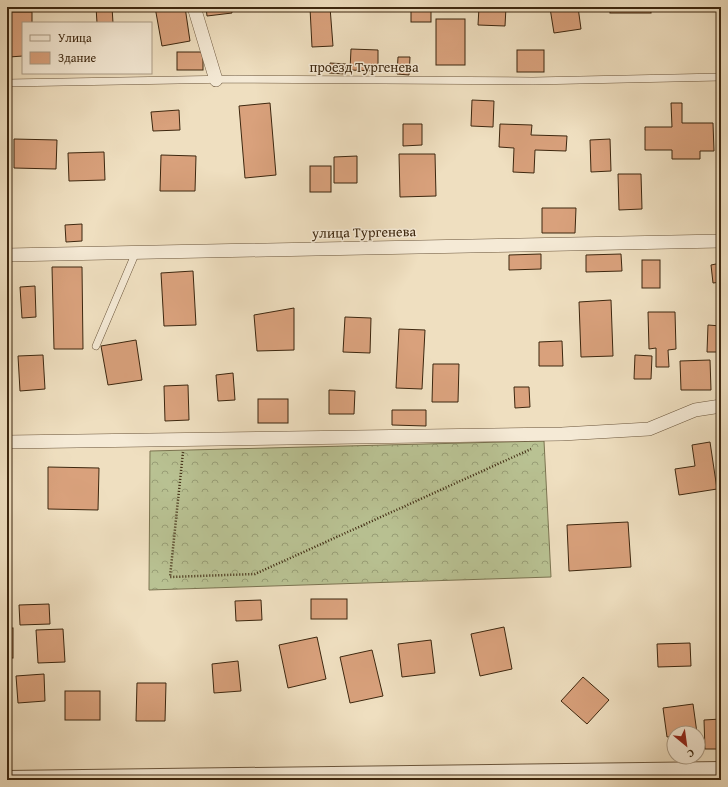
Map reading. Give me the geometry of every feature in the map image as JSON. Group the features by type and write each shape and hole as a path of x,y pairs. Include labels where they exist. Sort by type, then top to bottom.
{"street":[{"path":"194,7 216,80"},
{"name":"улица Тургенева","path":"7,255 721,241"},
{"path":"7,442 562,434 649,429 695,410 721,406"},
{"path":"7,779 721,770"}],"lane":[{"name":"проезд Тургенева","path":"7,83 216,80 533,81 721,77"},
{"path":"96,346 136,252"}],"path":[{"path":"185,440 170,577 255,574 533,447"}],"green space":[{"path":"544,441 551,577 149,590 150,451"}],"building":[{"path":"96,7 112,7 113,22 97,22"},
{"path":"155,7 185,7 190,41 162,46"},
{"path":"206,7 231,7 232,13 207,16"},
{"path":"257,7 281,7 281,9 257,10"},
{"path":"330,7 333,46 312,47 310,8"},
{"path":"411,7 431,7 431,22 411,22"},
{"path":"479,7 506,7 505,26 478,25"},
{"path":"578,7 581,29 554,33 550,8"},
{"path":"610,7 651,7 651,13 610,13"},
{"path":"717,7 721,7 721,21 717,21"},
{"path":"8,12 32,12 32,22 22,22 22,56 9,57"},
{"path":"436,19 465,19 465,65 436,65"},
{"path":"351,49 378,50 378,71 350,70"},
{"path":"517,50 544,50 544,72 517,72"},
{"path":"177,52 203,52 203,70 177,70"},
{"path":"398,57 410,57 409,75 397,74"},
{"path":"330,63 346,64 345,74 329,73"},
{"path":"472,100 494,101 493,127 471,126"},
{"path":"270,103 276,175 245,178 239,106"},
{"path":"671,103 682,103 682,123 713,123 714,151 700,151 700,159 672,159 672,150 645,150 645,127 672,127"},
{"path":"179,110 180,130 153,131 151,112"},
{"path":"403,124 422,124 422,145 403,146"},
{"path":"500,124 532,125 531,135 567,136 566,151 535,150 534,173 513,172 514,148 499,147"},
{"path":"14,139 57,140 56,169 14,168"},
{"path":"610,139 611,171 591,172 590,140"},
{"path":"104,152 105,180 69,181 68,153"},
{"path":"399,154 435,154 436,196 400,197"},
{"path":"161,155 196,156 195,191 160,191"},
{"path":"357,156 357,183 334,183 334,157"},
{"path":"310,166 331,166 331,192 310,192"},
{"path":"618,174 641,174 642,209 619,210"},
{"path":"542,208 576,208 575,233 542,233"},
{"path":"82,224 82,241 66,242 65,225"},
{"path":"541,254 541,269 509,270 509,255"},
{"path":"621,254 622,271 586,272 586,255"},
{"path":"642,260 660,260 660,288 642,288"},
{"path":"721,263 721,282 713,283 711,265"},
{"path":"52,267 82,267 83,349 54,349"},
{"path":"193,271 196,325 164,326 161,273"},
{"path":"35,286 36,317 22,318 20,287"},
{"path":"611,300 613,356 581,357 579,302"},
{"path":"294,308 294,350 257,351 254,315"},
{"path":"648,312 675,312 676,349 668,350 669,367 656,367 656,348 649,349"},
{"path":"345,317 371,318 370,353 343,352"},
{"path":"708,325 721,326 721,352 707,352"},
{"path":"399,329 425,330 422,389 396,388"},
{"path":"136,340 142,380 108,385 101,346"},
{"path":"562,341 563,366 539,366 539,342"},
{"path":"43,355 45,389 20,391 18,356"},
{"path":"635,355 652,356 651,379 634,379"},
{"path":"710,360 711,390 681,390 680,361"},
{"path":"433,364 459,364 458,402 432,402"},
{"path":"233,373 235,400 218,401 216,375"},
{"path":"188,385 189,420 165,421 164,386"},
{"path":"514,387 529,387 530,407 515,408"},
{"path":"329,390 355,391 354,414 329,414"},
{"path":"258,399 288,399 288,423 258,423"},
{"path":"392,410 426,410 426,426 392,425"},
{"path":"710,442 717,489 679,495 675,469 695,466 692,445"},
{"path":"48,467 99,468 98,510 48,509"},
{"path":"628,522 631,567 569,571 567,525"},
{"path":"311,599 347,599 347,619 311,619"},
{"path":"261,600 262,620 236,621 235,601"},
{"path":"49,604 50,624 20,625 19,605"},
{"path":"504,627 512,669 480,676 471,634"},
{"path":"7,628 13,628 13,658 7,658"},
{"path":"63,629 65,662 38,663 36,630"},
{"path":"317,637 326,679 288,688 279,645"},
{"path":"431,640 435,673 402,677 398,644"},
{"path":"690,643 691,666 658,667 657,644"},
{"path":"372,650 383,696 350,703 340,657"},
{"path":"238,661 241,691 214,693 212,664"},
{"path":"44,674 45,701 18,703 16,676"},
{"path":"583,677 609,700 587,724 561,701"},
{"path":"137,683 166,683 165,721 136,721"},
{"path":"65,691 100,691 100,720 65,720"},
{"path":"693,704 696,725 666,725 666,730 663,708"},
{"path":"721,719 721,749 706,749 706,725 704,725 704,720"}]}
